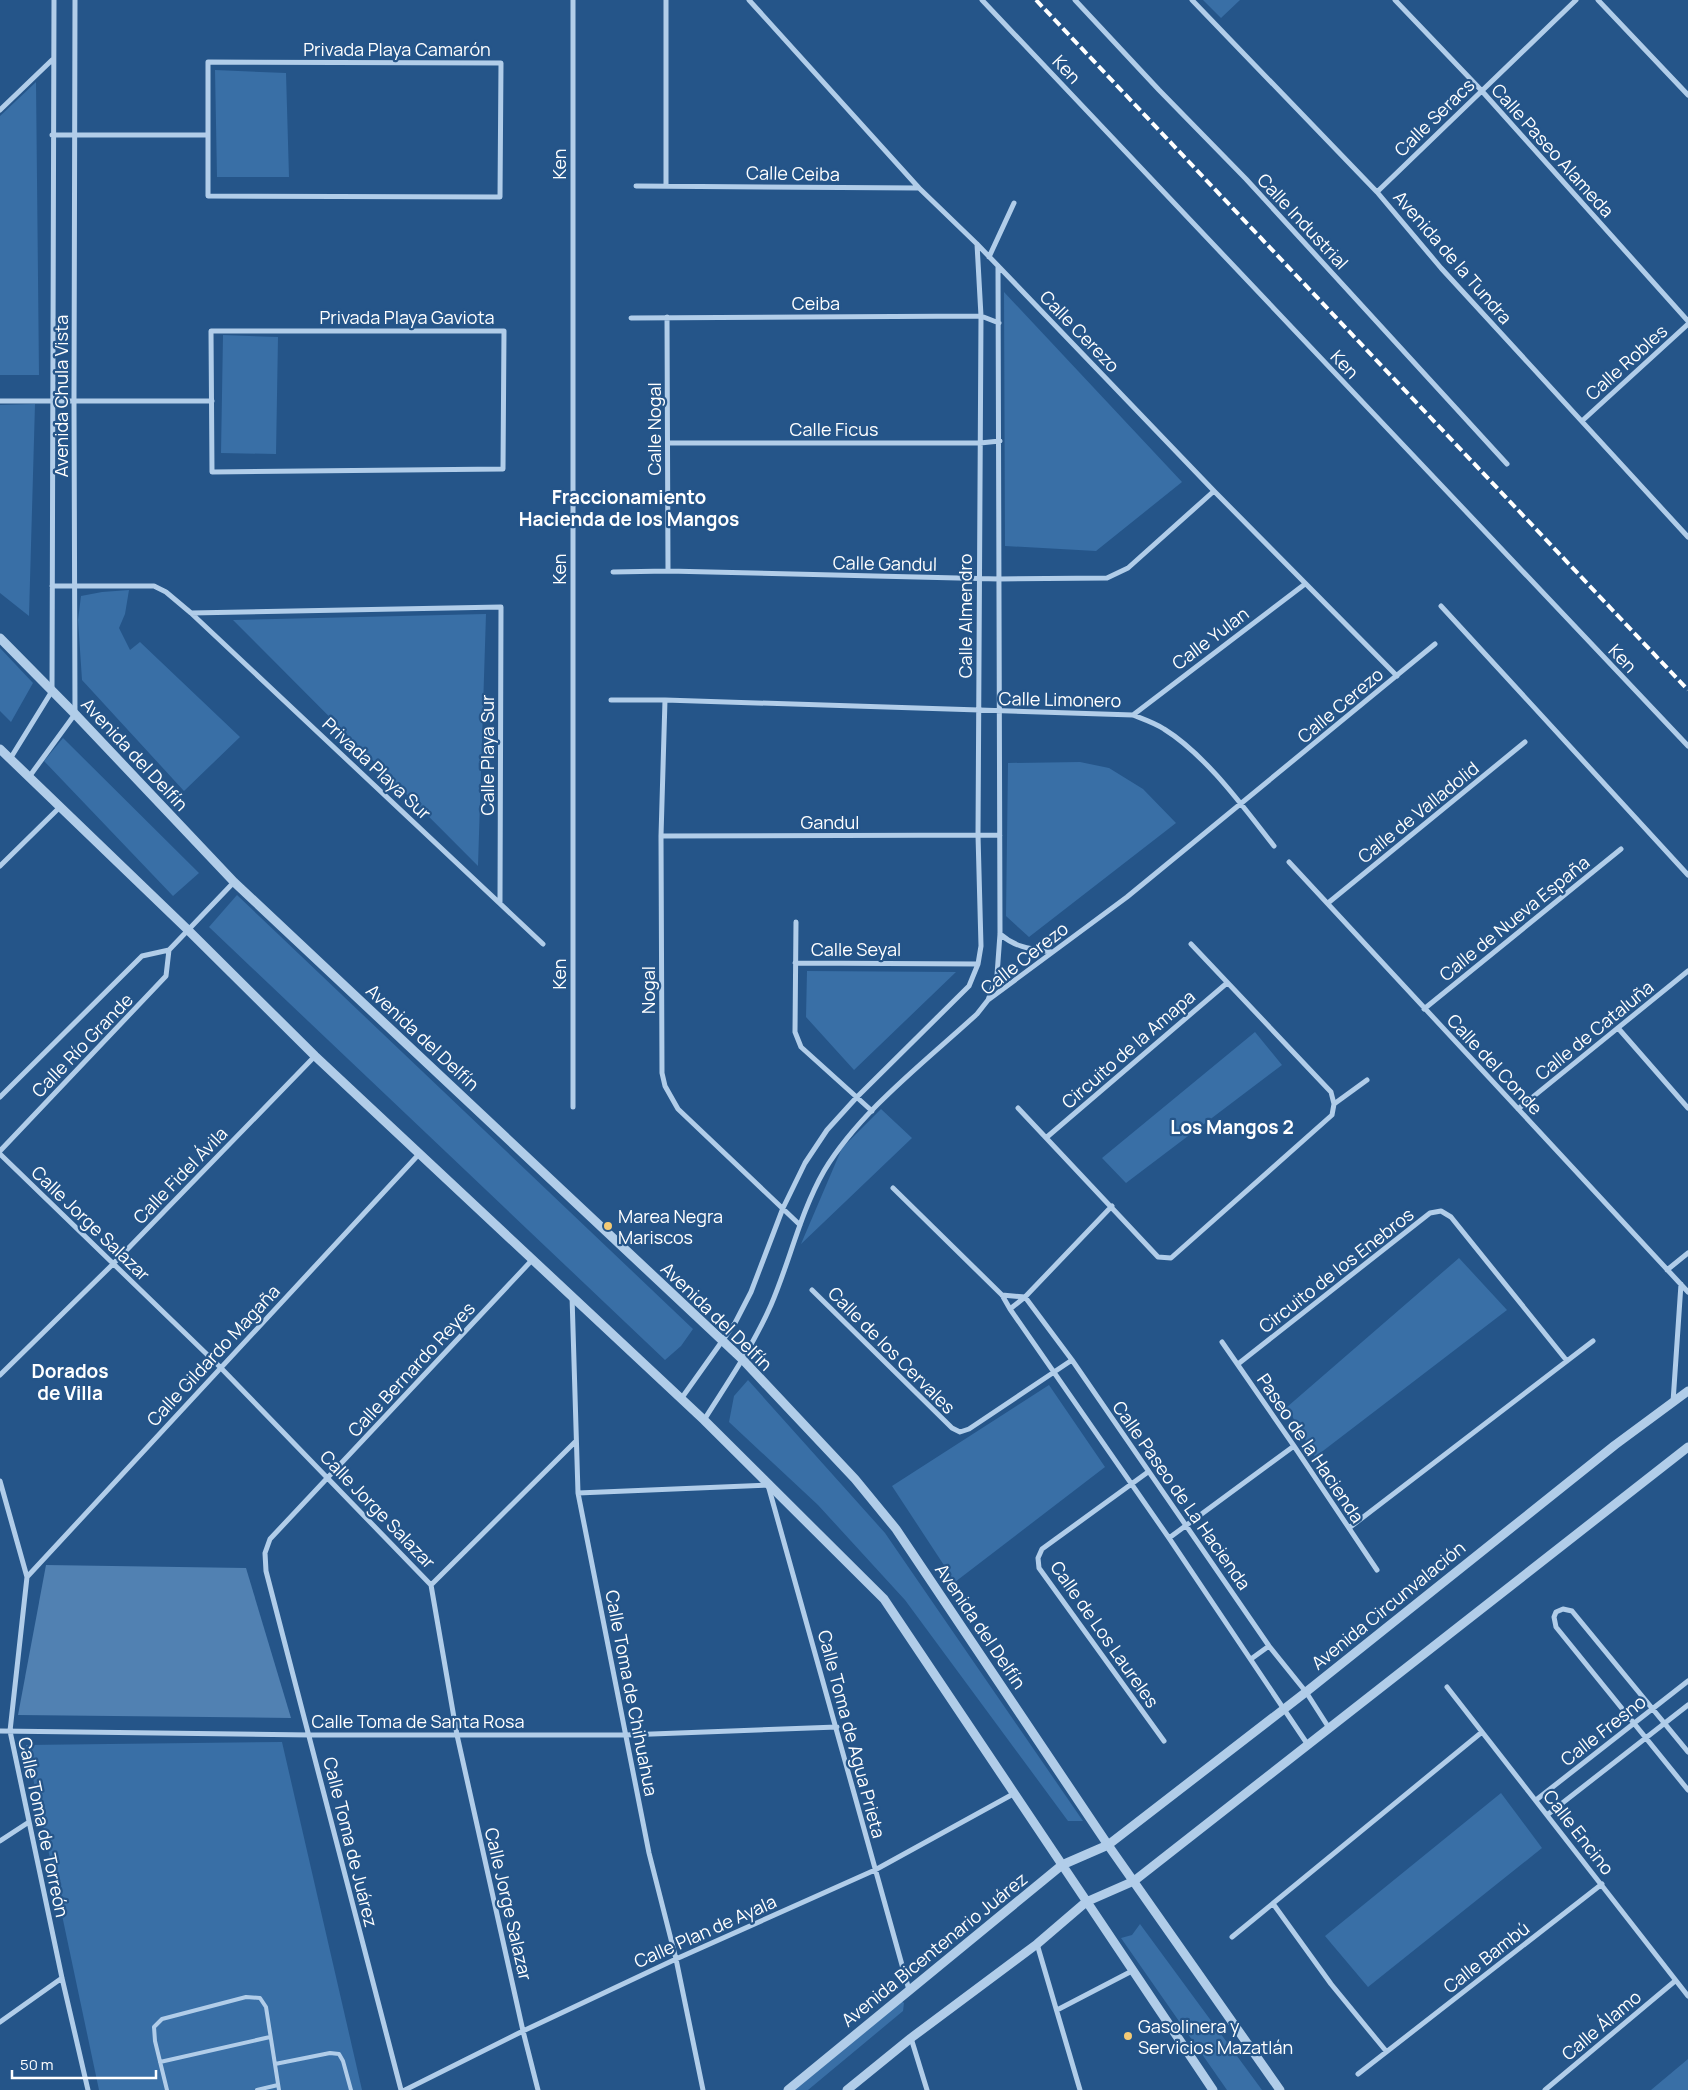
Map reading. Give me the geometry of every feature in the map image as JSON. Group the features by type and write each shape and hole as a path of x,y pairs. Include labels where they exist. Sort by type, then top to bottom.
{"street":[{"name":"Avenida Chula Vista","path":"52,691 52,60 54,0"},
{"name":"Avenida Chula Vista","path":"75,0 74,400 76,714"},
{"name":"Ken","path":"573,0 573,1107"},
{"path":"666,0 666,186"},
{"name":"Calle Cerezo","path":"748,0 919,188 977,244 1304,584 1397,676"},
{"name":"Ken","path":"982,0 1688,746"},
{"name":"Calle Industrial","path":"1075,0 1252,186 1507,464"},
{"name":"Avenida de la Tundra","path":"1192,0 1377,192 1441,268 1688,537"},
{"name":"Calle Paseo Alameda","path":"1395,0 1481,90 1688,322"},
{"name":"Calle Seracs","path":"1377,192 1576,0"},
{"path":"1598,0 1688,95"},
{"path":"0,110 52,60"},
{"name":"Privada Playa Camarón","path":"208,62 501,63 500,197 208,196 208,134 208,62"},
{"path":"52,135 208,134"},
{"name":"Calle Ceiba","path":"636,186 919,188"},
{"path":"989,257 1014,202"},
{"name":"Calle Almendro","path":"969,986 978,964 981,946 978,835 980,316 977,244"},
{"name":"Calle Almendro","path":"988,1000 997,975 1000,934 998,266"},
{"name":"Ceiba","path":"631,318 980,316 999,323"},
{"name":"Calle Nogal","path":"667,317 668,572"},
{"name":"Calle Robles","path":"1582,421 1688,322"},
{"name":"Privada Playa Gaviota","path":"211,331 504,331 503,469 212,472 212,401 211,331"},
{"path":"0,401 212,401"},
{"name":"Calle Ficus","path":"668,443 980,443 1000,441"},
{"name":"Calle Gandul","path":"613,572 999,579 1107,578 1128,568 1214,491"},
{"name":"Calle Yulan","path":"1133,714 1304,584"},
{"name":"Privada Playa Sur","path":"52,586 154,586 166,592 192,613 543,944"},
{"path":"1441,606 1688,875"},
{"name":"Calle Playa Sur","path":"192,613 501,607 500,903"},
{"name":"Avenida del Delfín","path":"0,638 76,714 234,882 743,1360 855,1479 896,1529 1108,1845 1280,2090"},
{"name":"Calle Cerezo","path":"743,1360 772,1304 800,1225 824,1172 844,1142 872,1110 977,1014 988,1000 1127,897 1435,644"},
{"path":"10,759 52,691"},
{"name":"Calle Limonero","path":"611,700 1133,714 1165,730 1197,756 1241,805 1274,846"},
{"name":"Nogal","path":"665,700 661,836 662,1073 665,1086 678,1109 800,1225"},
{"path":"29,777 76,714"},
{"name":"Calle de Valladolid","path":"1328,903 1525,742"},
{"path":"0,749 188,930 315,1056 704,1420 884,1599 1213,2090"},
{"path":"0,866 60,807"},
{"name":"Gandul","path":"661,836 1000,835"},
{"name":"Calle de Nueva España","path":"1424,1009 1621,849"},
{"name":"Calle del Conde","path":"1290,862 1424,1009 1681,1284"},
{"path":"169,950 234,882"},
{"path":"795,963 796,922"},
{"path":"1000,934 1011,944 1052,952"},
{"path":"1018,1108 1158,1256 1171,1258 1332,1115 1334,1104 1331,1092 1191,944"},
{"name":"Calle Río Grande","path":"0,1097 142,956 169,950 166,976 0,1153"},
{"name":"Calle Seyal","path":"872,1110 856,1098 801,1047 796,1032 795,963 978,964"},
{"name":"Calle de Cataluña","path":"1518,1109 1688,971"},
{"name":"Circuito de la Amapa","path":"1047,1137 1227,983"},
{"name":"Calle Cerezo","path":"722,1341 735,1323 751,1292 782,1208 805,1163 823,1136 856,1098 969,986"},
{"path":"1618,1028 1688,1108"},
{"name":"Calle Fidel Ávila","path":"0,1375 113,1264 315,1056"},
{"path":"1334,1104 1367,1080"},
{"name":"Calle Jorge Salazar","path":"0,1153 220,1367 431,1584 457,1735 538,2090"},
{"name":"Calle Gildardo Magaña","path":"27,1577 420,1153"},
{"name":"Calle Paseo de La Hacienda","path":"893,1188 1002,1294 1010,1309 1169,1538 1308,1746"},
{"path":"1010,1309 1025,1297 1112,1206"},
{"name":"Circuito de los Enebros","path":"1238,1364 1430,1213 1441,1211 1451,1217 1566,1361"},
{"path":"1668,1270 1688,1253"},
{"name":"Calle Bernardo Reyes","path":"266,1571 265,1553 270,1540 534,1259"},
{"path":"1681,1284 1688,1292"},
{"path":"1673,1402 1681,1284"},
{"name":"Calle de los Cervales","path":"812,1290 952,1428 960,1432 969,1429 1054,1373"},
{"path":"1002,1294 1025,1297"},
{"name":"Calle Toma de Chihuahua","path":"572,1296 578,1494 649,1853 676,1959 703,2090"},
{"name":"Calle Paseo de La Hacienda","path":"1025,1297 1072,1360 1148,1472 1187,1524 1268,1646 1306,1692 1329,1728"},
{"path":"1349,1528 1592,1340"},
{"name":"Avenida del Delfín","path":"681,1399 722,1341"},
{"name":"Paseo de la Hacienda","path":"1222,1342 1377,1570"},
{"name":"Avenida del Delfín","path":"704,1420 743,1360"},
{"path":"1054,1373 1072,1360"},
{"name":"Avenida Circunvalación","path":"1108,1845 1306,1692 1608,1451 1688,1390"},
{"path":"431,1584 575,1442"},
{"path":"1169,1538 1294,1446"},
{"path":"847,2090 911,2038 1037,1944 1086,1902 1134,1881 1688,1447"},
{"name":"Calle de Los Laureles","path":"1148,1472 1042,1549 1038,1558 1039,1568 1164,1741"},
{"name":"Calle Toma de Torreón","path":"0,1481 27,1577 10,1731 62,1978 88,2090"},
{"path":"578,1494 768,1484"},
{"name":"Calle Toma de Agua Prieta","path":"768,1484 909,1990"},
{"name":"Calle Toma de Juárez","path":"266,1571 403,2090"},
{"path":"1688,1752 1572,1611 1563,1609 1556,1612 1554,1617 1556,1627 1688,1790"},
{"path":"1251,1659 1268,1646"},
{"name":"Calle Fresno","path":"1536,1800 1688,1681"},
{"name":"Calle Encino","path":"1447,1687 1688,1996"},
{"name":"Calle Fresno","path":"1547,1815 1688,1705"},
{"name":"Calle Toma de Santa Rosa","path":"0,1731 310,1735 626,1735 836,1727"},
{"path":"1232,1937 1274,1905 1482,1732"},
{"name":"Calle Plan de Ayala","path":"403,2090 676,1959 875,1870 1015,1793"},
{"path":"0,1841 29,1822"},
{"name":"Avenida Bicentenario Juárez","path":"788,2090 1062,1865 1108,1845"},
{"name":"Calle Bambú","path":"1358,2074 1602,1884"},
{"path":"1274,1905 1331,1984 1386,2052"},
{"path":"1037,1944 1080,2090"},
{"path":"1057,2010 1132,1971"},
{"path":"0,2022 62,1978"},
{"name":"Calle Álamo","path":"1545,2090 1676,1980"},
{"path":"911,2038 927,2090"}],"lane":[{"path":"167,2090 154,2041 154,2026 162,2019 246,1996 260,1998 266,2007 279,2090"},
{"path":"160,2062 270,2037"},
{"path":"275,2064 330,2053 339,2054 343,2061 351,2090"},
{"path":"257,2090 278,2085"}],"shaded area":[{"path":"1203,0 1240,0 1221,18"},
{"path":"215,70 286,73 289,177 217,177"},
{"path":"36,82 39,375 0,375 0,116"},
{"path":"1004,292 1182,482 1096,551 1005,546"},
{"path":"223,335 278,337 276,454 221,453"},
{"path":"35,404 29,616 0,593 0,405"},
{"path":"129,590 125,614 119,628 130,650 140,642 240,737 184,791 82,680 78,620 81,596"},
{"path":"486,614 478,866 233,620"},
{"path":"0,648 33,683 11,722 0,711"},
{"path":"63,738 199,873 173,896 44,761"},
{"path":"1080,762 1109,768 1143,789 1176,823 1029,937 1006,916 1008,763"},
{"path":"237,895 693,1329 681,1346 665,1360 209,927"},
{"path":"807,971 956,972 854,1070 806,1017"},
{"path":"1255,1032 1282,1065 1126,1183 1102,1158"},
{"path":"881,1109 912,1138 801,1244 842,1148"},
{"path":"1459,1258 1507,1310 1315,1457 1287,1407"},
{"path":"748,1380 885,1533 1083,1821 1068,1821 905,1600 818,1505 729,1422 734,1396"},
{"path":"1049,1385 1105,1467 955,1582 892,1486"},
{"path":"282,1742 362,2090 99,2090 26,1745"},
{"path":"1501,1793 1542,1848 1368,1987 1325,1936"},
{"path":"1140,1924 1262,2090 1227,2090 1121,1938 1132,1935"},
{"path":"900,2000 904,2003 903,2011 808,2090 786,2090"},
{"path":"1688,2059 1688,2090 1651,2090"}],"building":[{"path":"46,1565 246,1568 291,1718 18,1715"}],"railway":[{"path":"1036,0 1688,690"}],"place":[{"name":"Marea Negra Mariscos","path":"608,1226"},
{"name":"Gasolinera y Servicios Mazatlán","path":"1128,2036"}],"district":[{"name":"Fraccionamiento Hacienda de los Mangos","path":"629,508"},
{"name":"Los Mangos 2","path":"1232,1127"},
{"name":"Dorados de Villa","path":"70,1382"}]}
